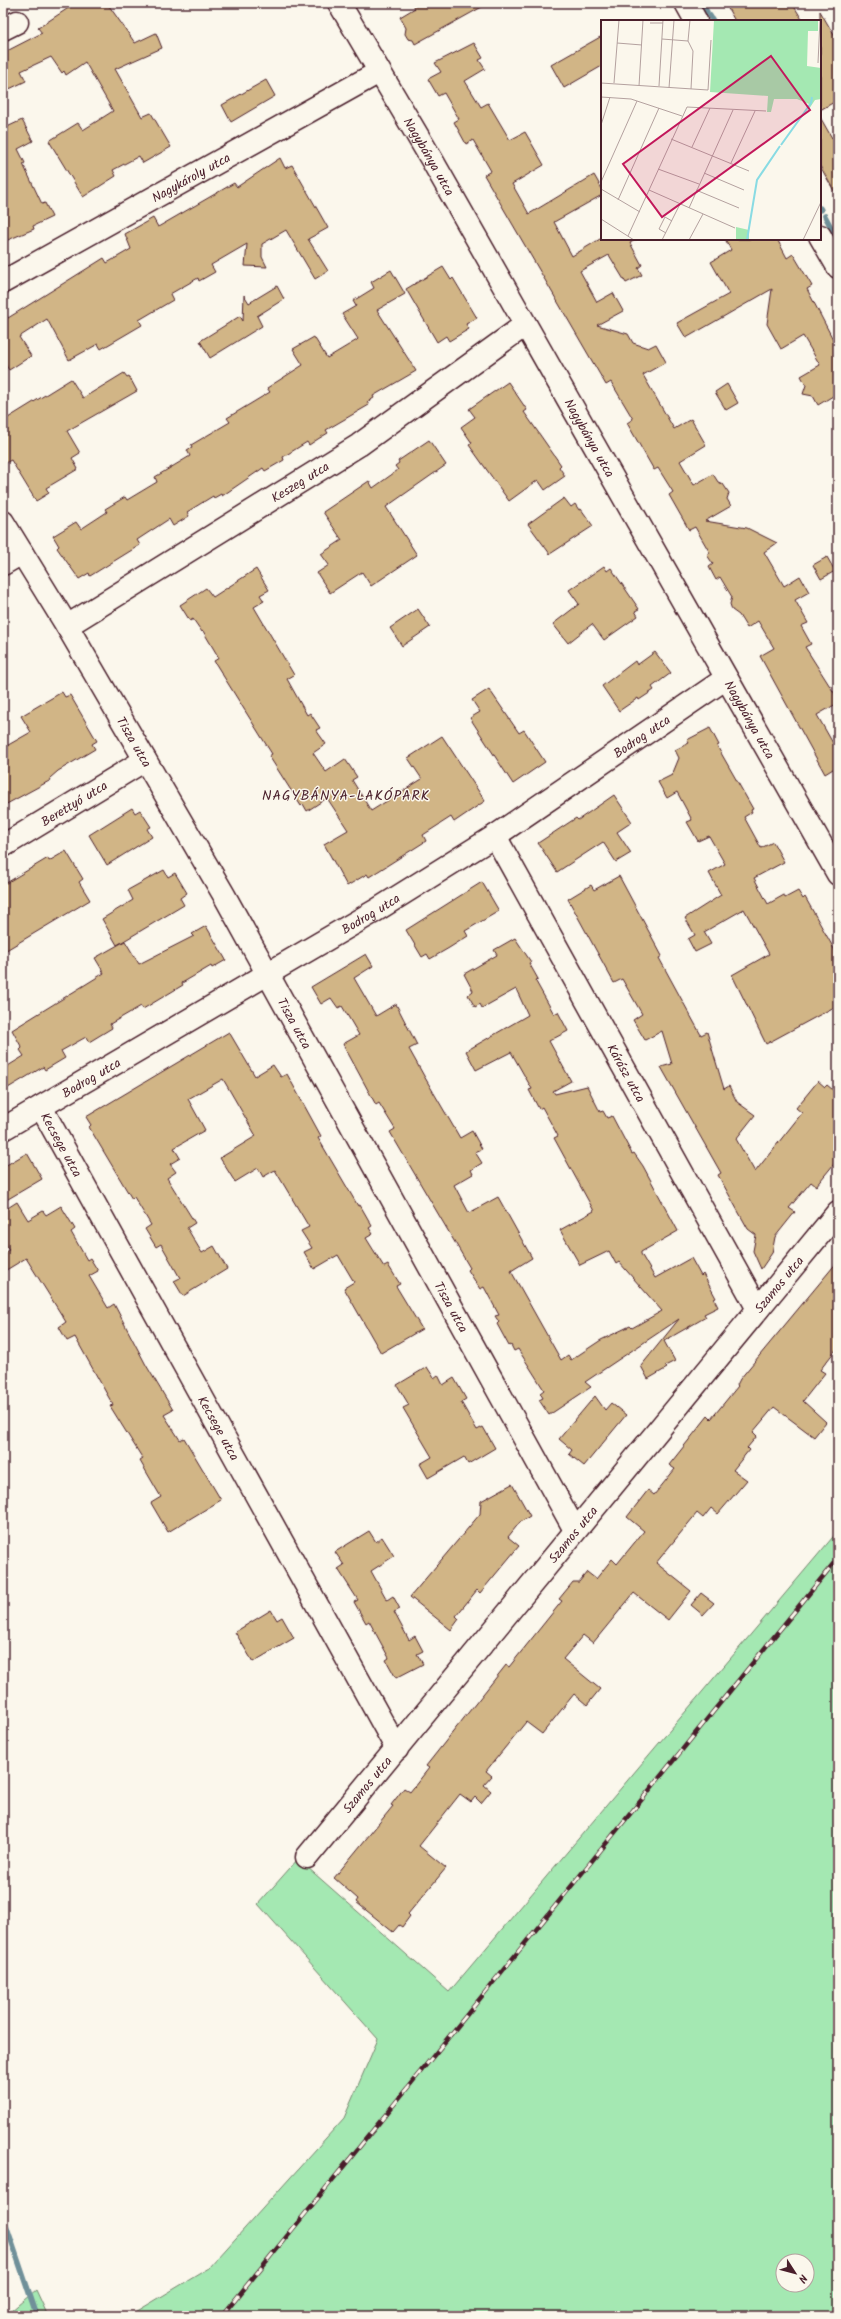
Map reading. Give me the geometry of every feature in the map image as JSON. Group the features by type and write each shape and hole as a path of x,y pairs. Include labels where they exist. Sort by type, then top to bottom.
{"street":[{"name":"Nagybánya utca","path":"339,3 432,160 725,679 838,874"},
{"path":"686,3 695,20"},
{"name":"Nagykároly utca","path":"3,282 379,72"},
{"path":"821,238 838,267"},
{"name":"Keszeg utca","path":"67,626 359,445 525,325"},
{"name":"Tisza utca","path":"3,522 67,626 224,895 575,1530"},
{"path":"3,564 22,553"},
{"name":"Bodrog utca","path":"3,1129 375,911 495,836 725,679"},
{"name":"Berettyó utca","path":"3,846 145,760"},
{"name":"Kárász utca","path":"495,836 758,1309"},
{"name":"Kecsege utca","path":"41,1107 397,1749"},
{"name":"Szamos utca","path":"307,1857 838,1212"}],"green space":[{"path":"838,1531 838,2316 129,2316 209,2268 344,2118 378,2039 258,1904 298,1859 449,1992"},
{"path":"36,2290 48,2316 5,2316"}],"building":[{"path":"76,3 107,3 135,43 156,33 162,48 115,69 142,117 151,113 171,147 143,163 139,156 113,170 116,176 83,197 49,141 78,123 83,130 113,111 85,62 66,75 64,71 62,73 51,57 21,71 26,81 3,92 3,53 42,33 38,28"},
{"path":"412,3 489,3 415,44 413,40 408,39 405,34 406,28 400,17 415,8"},
{"path":"725,3 792,3 802,20 734,20"},
{"path":"820,11 838,42 838,100 821,109 821,20"},
{"path":"601,37 601,67 564,88 551,65"},
{"path":"474,43 483,58 479,60 485,69 465,81 481,107 488,103 510,140 525,132 544,165 512,184 529,214 594,175 601,187 601,196 554,222 572,256 600,239 635,240 630,243 642,265 638,268 642,275 626,283 609,255 580,271 597,302 613,293 623,311 597,325 628,334 633,343 648,348 656,344 666,362 643,375 674,429 691,419 706,445 680,461 694,485 713,474 718,482 723,484 729,493 727,499 731,506 705,521 747,528 777,543 764,552 784,586 800,576 809,592 795,600 808,623 801,626 811,644 805,647 838,699 838,703 817,715 838,752 838,766 825,774 760,656 774,648 758,621 747,628 739,615 732,610 730,604 732,597 720,577 716,580 709,567 713,564 707,555 710,553 695,527 689,530 669,495 673,492 658,468 654,470 627,423 633,419 611,382 606,385 484,175 491,171 473,140 466,144 454,122 459,119 444,93 438,96 428,79 441,72 435,63"},
{"path":"266,80 275,96 231,122 222,105"},
{"path":"3,119 7,127 22,120 33,141 18,149 25,163 23,164 42,204 45,203 52,217 33,226 34,229 3,242"},
{"path":"821,119 832,138 838,134 838,198 821,168"},
{"path":"280,158 285,168 292,165 328,228 308,239 328,271 315,279 286,230 262,244 262,257 267,267 245,266 247,244 211,265 215,272 199,281 198,278 170,294 173,300 139,320 142,325 101,349 98,344 69,360 47,319 19,337 31,356 9,370 3,361 3,310 8,318 104,258 107,263 131,249 125,234 153,218 158,227 234,183 237,187"},
{"path":"726,240 778,240 787,258 793,254 812,286 807,289 838,349 838,393 818,405 813,396 803,394 806,385 801,376 820,365 803,336 781,349 767,324 772,289 686,338 677,323 729,294 711,262 731,250"},
{"path":"443,267 451,280 453,278 477,318 466,324 469,329 449,341 446,336 437,342 406,289"},
{"path":"391,270 405,294 377,310 416,371 373,396 374,398 367,402 369,405 326,430 328,433 309,445 307,442 283,457 284,460 265,471 263,468 222,496 221,494 214,498 213,496 187,512 189,516 173,526 169,519 137,540 140,545 90,576 89,573 79,579 57,548 59,546 53,536 76,522 81,529 107,512 105,509 125,497 127,500 157,482 155,477 190,456 187,450 192,447 191,445 230,422 227,418 270,392 267,388 303,365 293,349 314,337 327,358 357,340 358,339 342,314 356,306 353,301 374,288 371,282"},
{"path":"277,286 284,299 257,316 262,326 210,358 200,341 240,316 243,321 244,295 249,303"},
{"path":"124,373 127,377 129,376 137,391 67,431 80,453 72,458 78,469 46,488 49,493 36,501 11,460 3,464 3,421 71,379 83,398"},
{"path":"508,382 527,410 524,412 561,465 559,467 565,476 545,490 538,480 509,501 469,445 472,443 461,427 475,417 469,409"},
{"path":"727,384 738,403 726,410 715,392"},
{"path":"429,440 446,465 386,507 417,555 371,586 362,572 330,593 317,573 329,565 321,554 342,540 323,512 369,481 373,488 398,470 395,466 399,463 398,461"},
{"path":"564,498 571,507 575,504 579,510 581,509 593,526 550,554 528,524"},
{"path":"827,557 835,571 821,579 813,565"},
{"path":"604,566 607,571 611,568 639,609 635,611 638,616 604,640 592,624 568,643 553,624 579,604 569,590"},
{"path":"256,569 269,590 260,595 264,601 254,607 294,675 287,679 307,715 310,713 320,728 316,730 326,744 313,753 326,772 345,759 357,777 352,780 371,811 422,779 408,758 442,736 485,801 454,822 451,817 423,835 426,841 369,877 367,874 347,886 324,844 348,830 327,798 307,811 303,804 301,806 269,756 272,754 214,661 219,658 203,631 202,632 193,619 190,621 180,605 206,588 213,597"},
{"path":"418,609 430,627 402,646 390,628"},
{"path":"655,652 671,673 652,687 654,690 639,700 638,698 619,711 602,686 635,661 637,665"},
{"path":"489,689 519,733 524,730 545,762 513,784 470,718 480,712 472,700"},
{"path":"62,692 65,697 70,695 97,741 92,744 95,749 58,771 50,778 51,780 3,806 3,748 31,732 21,716"},
{"path":"710,728 719,745 717,746 753,809 751,810 752,812 744,817 761,848 773,842 784,862 754,878 768,904 784,895 785,898 798,891 803,899 805,897 838,956 838,1005 766,1044 732,975 769,954 744,909 704,932 711,944 695,952 688,939 695,935 685,918 721,895 709,873 725,864 709,836 698,841 687,822 692,820 677,792 667,798 658,782 672,775 679,758 675,750 689,743 687,740"},
{"path":"614,795 632,822 617,832 631,853 616,862 603,842 557,872 538,843 576,818 578,820"},
{"path":"132,808 135,813 140,810 151,827 147,829 152,837 107,865 89,835"},
{"path":"66,851 83,879 79,882 90,900 3,952 3,885 48,858 49,861"},
{"path":"164,870 168,877 175,873 187,893 180,898 184,905 117,945 102,919 133,900 128,890"},
{"path":"619,876 662,956 659,958 701,1035 707,1032 724,1089 729,1086 737,1102 755,1115 736,1139 755,1172 802,1113 796,1108 818,1081 825,1087 827,1085 838,1094 838,1159 816,1186 811,1182 789,1208 795,1212 775,1237 772,1253 761,1269 753,1251 756,1235 748,1229 718,1175 721,1173 661,1067 672,1064 662,1031 645,1040 633,1020 642,1014 622,979 614,983 568,899 591,885 594,890"},
{"path":"482,882 499,911 465,931 468,936 449,948 430,959 427,954 422,957 406,930"},
{"path":"206,926 226,960 212,968 211,966 182,983 183,985 143,1009 141,1006 110,1024 112,1028 89,1042 86,1037 61,1051 65,1058 45,1070 43,1067 3,1091 3,1069 24,1056 20,1050 22,1048 12,1030 104,973 95,958 125,941 139,964 194,936 192,934"},
{"path":"515,938 531,962 529,963 538,979 535,980 554,1014 558,1012 568,1031 549,1041 571,1081 553,1091 555,1094 587,1086 600,1112 603,1111 607,1118 612,1116 632,1154 634,1153 643,1166 678,1231 641,1252 641,1254 655,1278 691,1258 701,1276 703,1274 716,1298 714,1299 718,1307 704,1314 706,1317 664,1341 675,1361 665,1366 667,1368 648,1379 641,1366 679,1319 585,1382 591,1387 549,1415 539,1400 543,1398 540,1393 544,1390 518,1349 514,1351 511,1345 509,1346 497,1324 499,1322 495,1316 499,1315 484,1287 480,1289 468,1270 470,1268 390,1132 395,1129 379,1103 376,1105 343,1044 359,1035 342,1006 338,1008 331,998 321,1004 311,987 366,954 373,966 354,978 376,1016 396,1004 417,1045 409,1049 460,1138 472,1131 482,1149 475,1152 482,1163 471,1170 473,1174 454,1185 469,1213 498,1197 532,1258 511,1271 561,1360 568,1355 571,1360 601,1340 630,1326 632,1328 662,1311 619,1262 616,1264 609,1251 580,1265 560,1230 594,1211 554,1138 558,1136 542,1107 539,1109 529,1090 532,1089 511,1052 476,1070 466,1051 528,1015 516,989 482,1008 480,1004 475,1007 468,995 473,991 464,974 497,955 494,950"},
{"path":"229,1032 255,1076 273,1065 281,1077 287,1074 321,1136 318,1138 358,1206 360,1205 372,1226 369,1228 373,1234 366,1238 384,1267 388,1265 400,1284 396,1286 422,1329 381,1353 344,1288 354,1282 338,1255 314,1269 304,1252 312,1248 301,1231 309,1227 275,1170 263,1177 258,1168 235,1182 220,1158 256,1136 223,1079 188,1099 205,1130 174,1148 180,1158 170,1164 176,1172 167,1178 195,1223 187,1228 202,1253 214,1246 227,1269 183,1296 174,1281 180,1278 161,1244 156,1247 145,1229 151,1225 134,1197 132,1199 89,1127 91,1125 86,1117"},
{"path":"27,1153 42,1179 3,1202 3,1167"},
{"path":"17,1202 28,1220 43,1211 46,1215 61,1206 75,1229 71,1232 87,1260 90,1258 98,1271 89,1276 108,1308 114,1304 146,1365 173,1410 164,1415 180,1440 184,1438 221,1500 168,1532 151,1503 161,1497 140,1461 143,1459 110,1406 113,1405 75,1337 67,1341 59,1327 66,1322 26,1258 3,1272 3,1253 9,1250 3,1240 3,1211"},
{"path":"838,1261 838,1347 820,1370 825,1373 803,1401 826,1422 814,1437 774,1407 753,1432 757,1436 747,1448 749,1450 733,1470 747,1480 718,1514 711,1508 703,1518 697,1513 656,1563 691,1591 668,1620 634,1593 593,1643 583,1635 563,1659 600,1689 587,1705 574,1694 542,1734 526,1722 486,1771 492,1776 484,1785 491,1791 481,1803 475,1797 471,1802 460,1794 419,1846 446,1868 408,1914 410,1916 402,1927 399,1925 393,1932 356,1902 358,1899 334,1878 393,1806 391,1805 404,1788 410,1792 429,1768 426,1766 506,1665 509,1667 562,1601 559,1599 573,1582 579,1582 587,1572 596,1579 612,1559 617,1564 644,1531 627,1517 648,1490 654,1495 675,1469 669,1465 708,1416 711,1419 738,1386 737,1385 740,1379"},
{"path":"427,1367 434,1378 438,1375 443,1385 454,1378 466,1399 461,1402 477,1430 483,1427 495,1448 468,1464 464,1457 428,1478 420,1464 432,1457 403,1408 409,1405 397,1385"},
{"path":"595,1396 605,1410 611,1403 626,1415 584,1466 569,1454 572,1450 559,1439"},
{"path":"512,1484 530,1516 520,1522 508,1537 519,1546 480,1593 477,1590 456,1616 459,1619 451,1630 410,1597 480,1514 481,1501"},
{"path":"369,1531 376,1542 382,1537 394,1556 371,1571 387,1600 393,1596 400,1609 394,1612 409,1640 415,1636 423,1651 417,1654 423,1664 396,1678 386,1660 389,1658 369,1621 366,1623 354,1602 358,1600 338,1569 344,1565 335,1552"},
{"path":"701,1593 714,1603 703,1615 691,1605"},
{"path":"271,1610 277,1620 282,1617 294,1638 253,1662 235,1632"}],"waterway":[{"path":"702,3 707,12"},
{"path":"710,16 712,20"},
{"path":"825,216 833,231"},
{"path":"3,2216 37,2316"}],"railway":[{"path":"222,2316 838,1558"}],"district":[{"name":"NAGYBÁNYA-LAKÓPARK","path":"346,795"}]}
